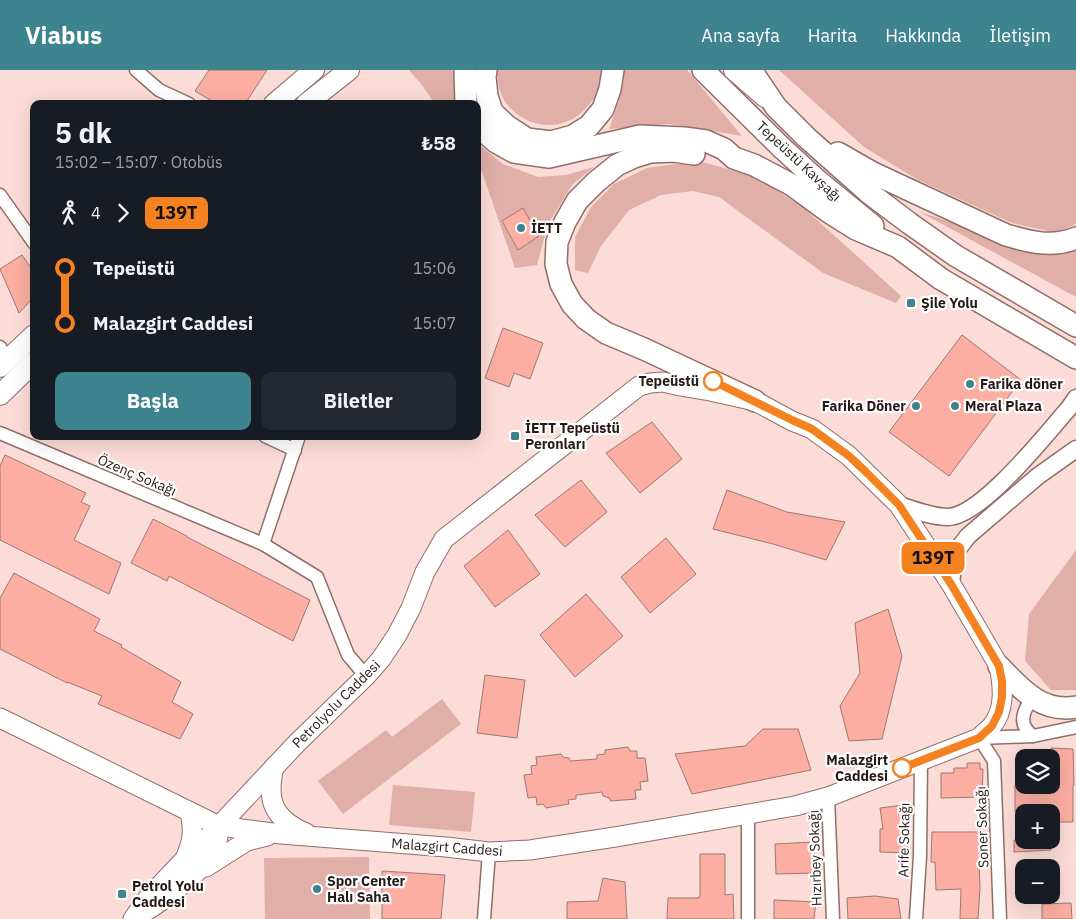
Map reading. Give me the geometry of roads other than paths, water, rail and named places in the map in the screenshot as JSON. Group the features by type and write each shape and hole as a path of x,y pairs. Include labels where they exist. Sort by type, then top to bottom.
{"highway":[{"path":"465,70 466,100"},
{"path":"486,70 486,96 492,112 507,126 527,139 551,142 573,136 589,126 603,109 610,89 613,70"},
{"name":"Tepeüstü Kavşağı","path":"703,70 818,181 898,247"},
{"path":"750,70 776,106 806,137 868,192 909,224 956,256 1070,322"},
{"path":"481,129 496,142 514,152 549,157 640,136 684,138 706,142 724,150 734,158"},
{"path":"806,137 847,157 873,173 1006,236 1048,244 1076,238"},
{"path":"755,401 606,333 586,319 572,304 561,284 556,264 557,242 577,202 596,182 617,165 650,152 674,151 718,158 734,158 754,165 792,185 856,229 898,247 941,279 1076,358"},
{"path":"999,666 1026,693 1037,701 1051,707 1076,707"}],"main road":[{"path":"279,100 314,70"},
{"path":"311,100 349,70"},
{"path":"734,70 776,106"},
{"path":"3,358 30,338"},
{"path":"0,395 30,366"},
{"name":"Petrolyolu Caddesi","path":"135,919 148,898 381,659 398,636 425,572 444,539 639,386 663,382 755,401 812,429 849,456 899,505 951,584 999,666"},
{"path":"979,738 992,726 999,712 1002,697 1002,681 999,666"},
{"name":"Malazgirt Caddesi","path":"0,718 219,826 281,834 310,835 489,852 530,850 795,806 828,797 979,738"},
{"path":"274,767 271,799 275,811 280,818 290,825 310,835"},
{"path":"184,860 191,843 192,825 190,812"},
{"path":"135,919 161,902 200,870 212,854 217,841 219,826"},
{"name":"Malazgirt Caddesi","path":"200,870 247,841 281,834"}],"street":[{"path":"136,70 159,90 180,100"},
{"path":"0,195 30,237"},
{"path":"899,505 931,515 947,517 967,511 982,500 1020,465 1076,398"},
{"name":"Özenç Sokağı","path":"0,433 263,544 317,577 348,655 366,676"},
{"path":"273,440 294,450"},
{"path":"263,544 298,440"},
{"path":"951,584 953,565 958,549 968,536 1038,476 1076,449"},
{"path":"1033,736 1024,726 1023,718 1029,703 1037,701"},
{"name":"Malazgirt Caddesi","path":"979,738 1033,736 1076,727"},
{"name":"Soner Sokağı","path":"979,738 994,761 1000,919"},
{"name":"Arife Sokağı","path":"916,919 920,856 921,761"},
{"name":"Hızırbey Sokağı","path":"828,797 832,919"},
{"path":"748,815 748,919"},
{"path":"484,919 489,852"}],"place":[{"name":"İETT","path":"521,228"},
{"name":"Şile Yolu","path":"911,303"},
{"name":"Tepeüstü","path":"713,381"},
{"name":"Farika döner","path":"970,384"},
{"name":"Farika Döner","path":"916,406"},
{"name":"Meral Plaza","path":"955,406"},
{"name":"İETT Tepeüstü Peronları","path":"515,436"},
{"name":"Malazgirt Caddesi","path":"902,768"},
{"name":"Spor Center Halı Saha","path":"317,889"},
{"name":"Petrol Yolu Caddesi","path":"122,894"}]}
